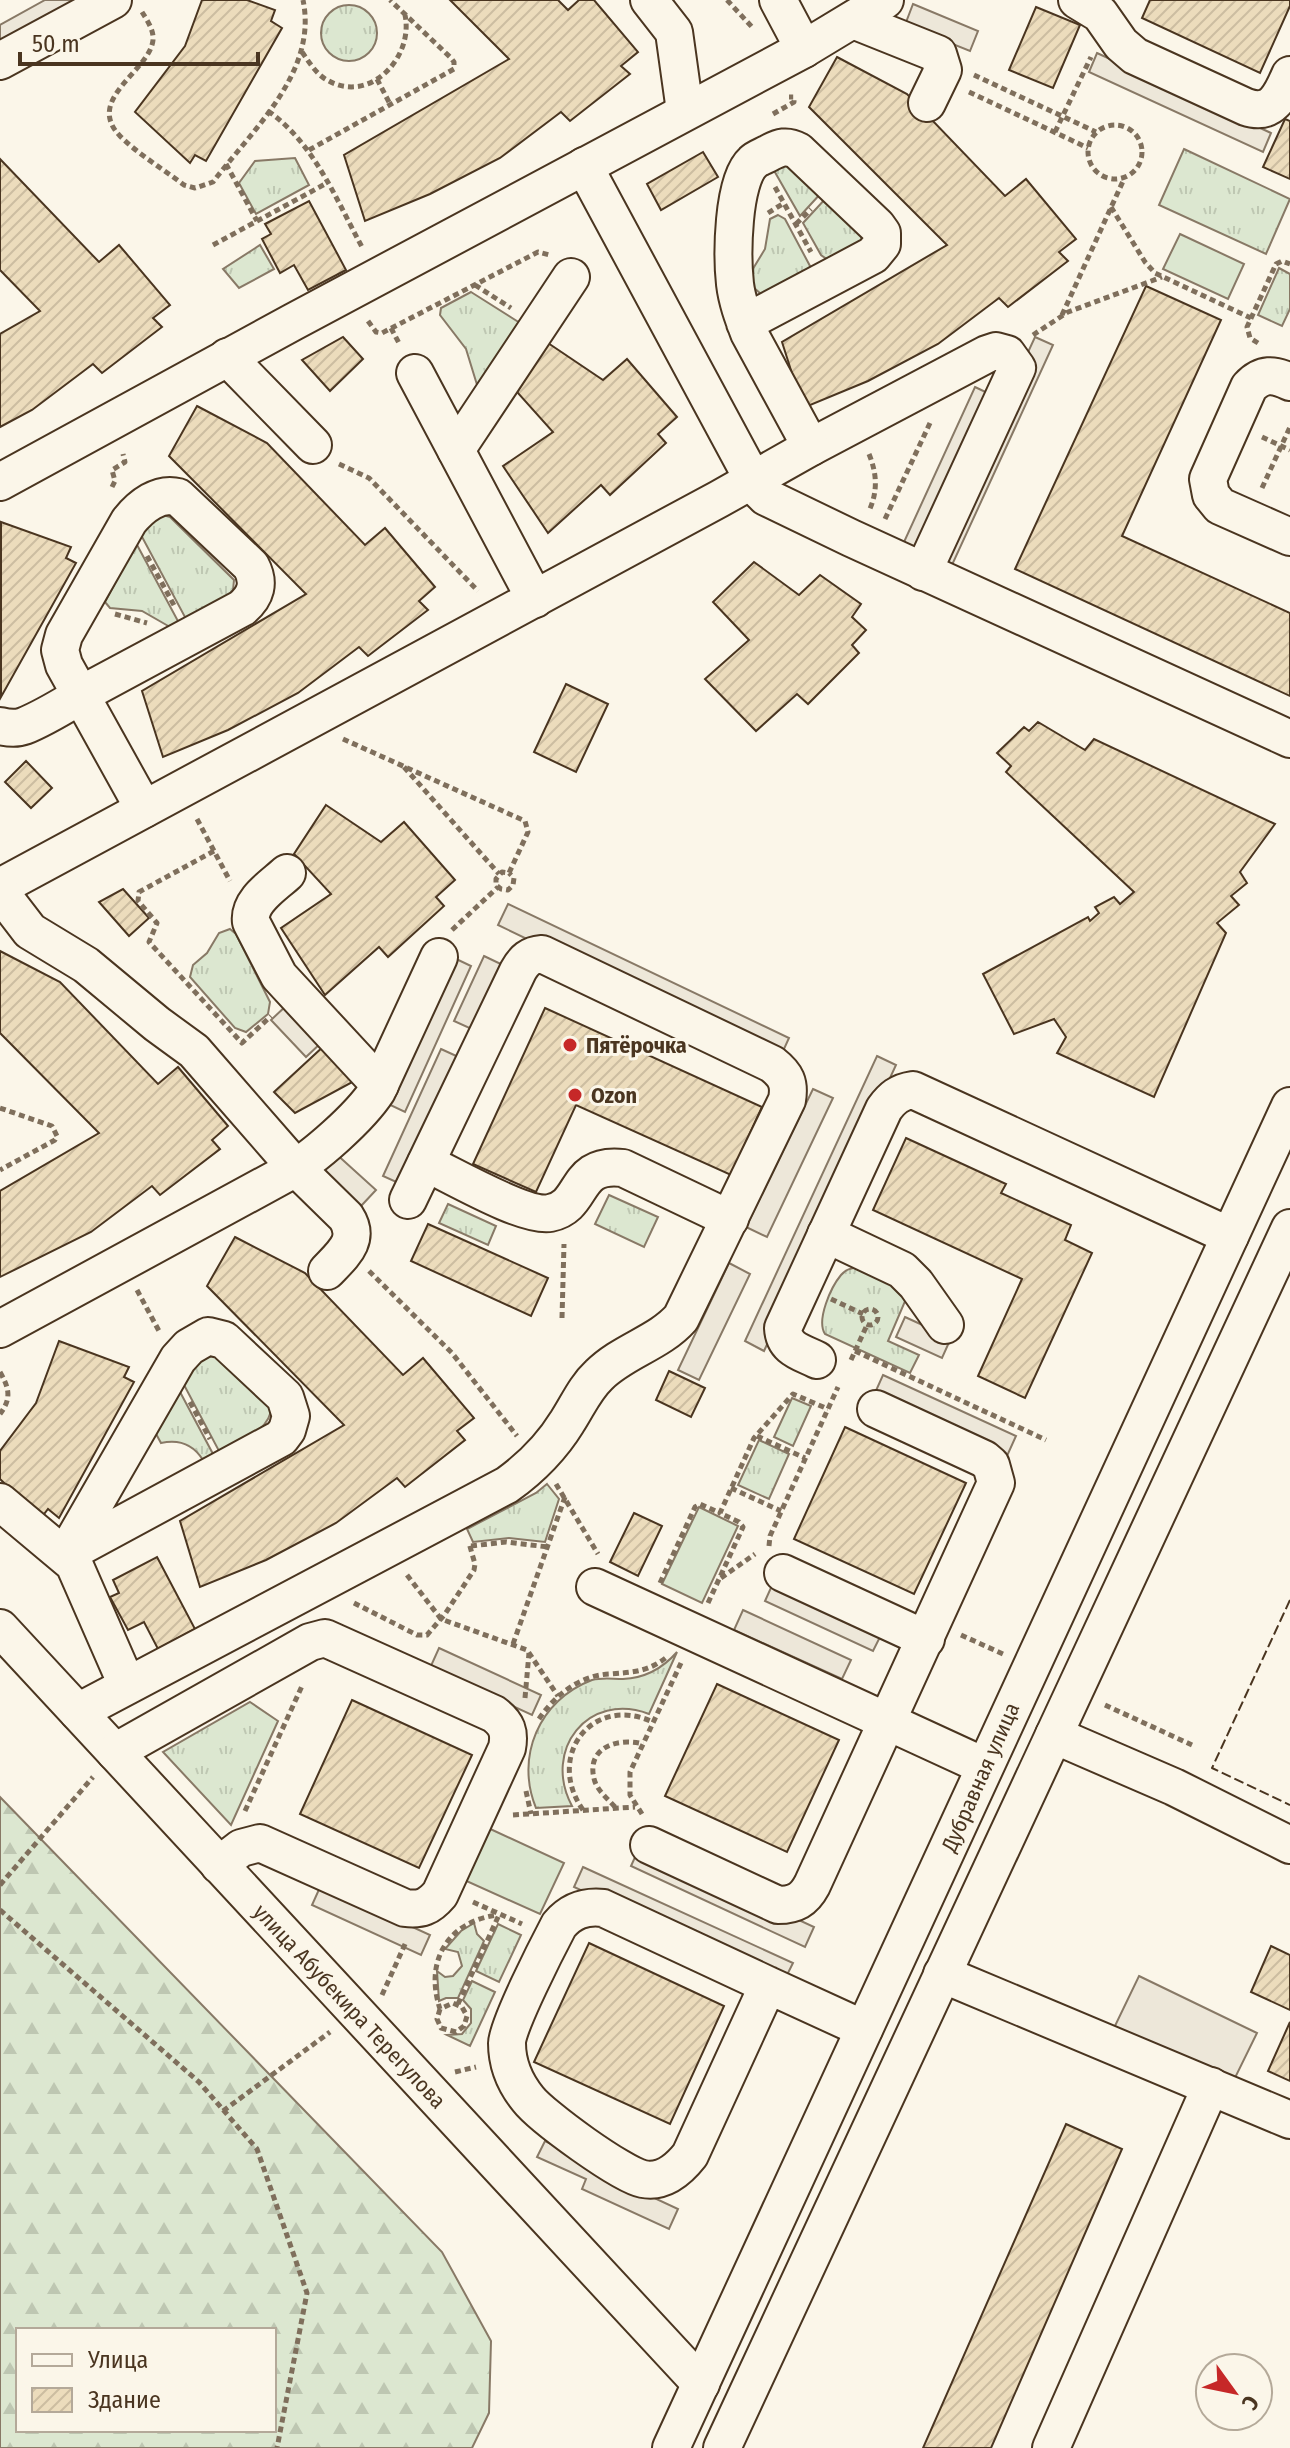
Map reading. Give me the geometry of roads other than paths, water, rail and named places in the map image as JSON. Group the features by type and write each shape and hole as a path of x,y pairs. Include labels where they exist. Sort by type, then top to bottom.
{"street":[{"path":"0,61 113,0"},
{"path":"649,0 674,32 685,111"},
{"path":"778,0 804,49"},
{"path":"0,482 227,357 804,49 885,0"},
{"path":"1077,0 1095,9 1121,44 1135,56 1254,110 1269,108 1276,103 1290,75"},
{"path":"853,20 932,51 936,80"},
{"path":"745,323 879,251 882,244 882,233 798,151 783,147 759,158 747,170 741,183 736,213 735,283 745,323 811,447"},
{"path":"584,166 758,489 770,500 1290,739"},
{"path":"456,450 569,280"},
{"path":"337,1260 353,1233 351,1225 296,1168 194,1051 86,965 30,931 0,890 811,447 987,354 996,351 1007,354 1017,368 923,572"},
{"path":"227,357 313,445"},
{"path":"415,373 535,599"},
{"path":"1290,382 1268,375 1255,380 1249,387 1211,470 1208,487 1220,506 1290,537"},
{"path":"0,726 21,727 81,695 242,608 255,593 257,580 251,566 178,497 162,496 131,518 64,635 61,658 81,695 144,809"},
{"path":"287,873 257,901 250,917 274,969 380,1085"},
{"path":"78,1712 507,1485 537,1461 597,1377 616,1360 669,1330 681,1318 787,1100 789,1089 783,1072 772,1064 542,954 528,958 518,971 408,1200"},
{"path":"0,1329 296,1168 365,1106 380,1085 439,957"},
{"path":"836,1367 790,1347 784,1339 783,1328 884,1109 899,1094 913,1090 1230,1236"},
{"name":"Дубравная улица","path":"671,2448 1290,1106"},
{"path":"426,1163 521,1209 539,1214 565,1207 589,1175 610,1166 623,1168 730,1219"},
{"path":"722,2448 1290,1228"},
{"path":"826,1234 902,1270 916,1284 945,1325"},
{"path":"208,1336 228,1343 288,1402 290,1423 281,1438 65,1555 172,1370 184,1352 197,1342 208,1336"},
{"path":"649,1845 778,1905 801,1900 812,1885 888,1722 941,1636 994,1494 995,1474 984,1459 876,1409"},
{"path":"0,1502 65,1555 76,1568 127,1685"},
{"path":"776,1559 941,1636"},
{"path":"595,1587 984,1766"},
{"name":"улица Абубекира Терегулова","path":"0,1628 115,1752 234,1855 362,2019 701,2384"},
{"path":"115,1752 310,1642 325,1638 503,1720 509,1737 507,1748 432,1898 405,1908 267,1845 234,1855"},
{"path":"1054,1735 1174,1787 1290,1845"},
{"path":"768,1985 690,2155 681,2167 659,2178 643,2179 616,2165 538,2110 521,2090 509,2060 506,2038 552,1938 567,1915 579,1909 603,1908 864,2029"},
{"path":"942,1974 1290,2120"},
{"path":"1051,2448 1211,2086"},
{"path":"831,2102 873,2122"}],"place":[{"name":"Пятёрочка","path":"570,1045"},
{"name":"Ozon","path":"575,1095"}]}
